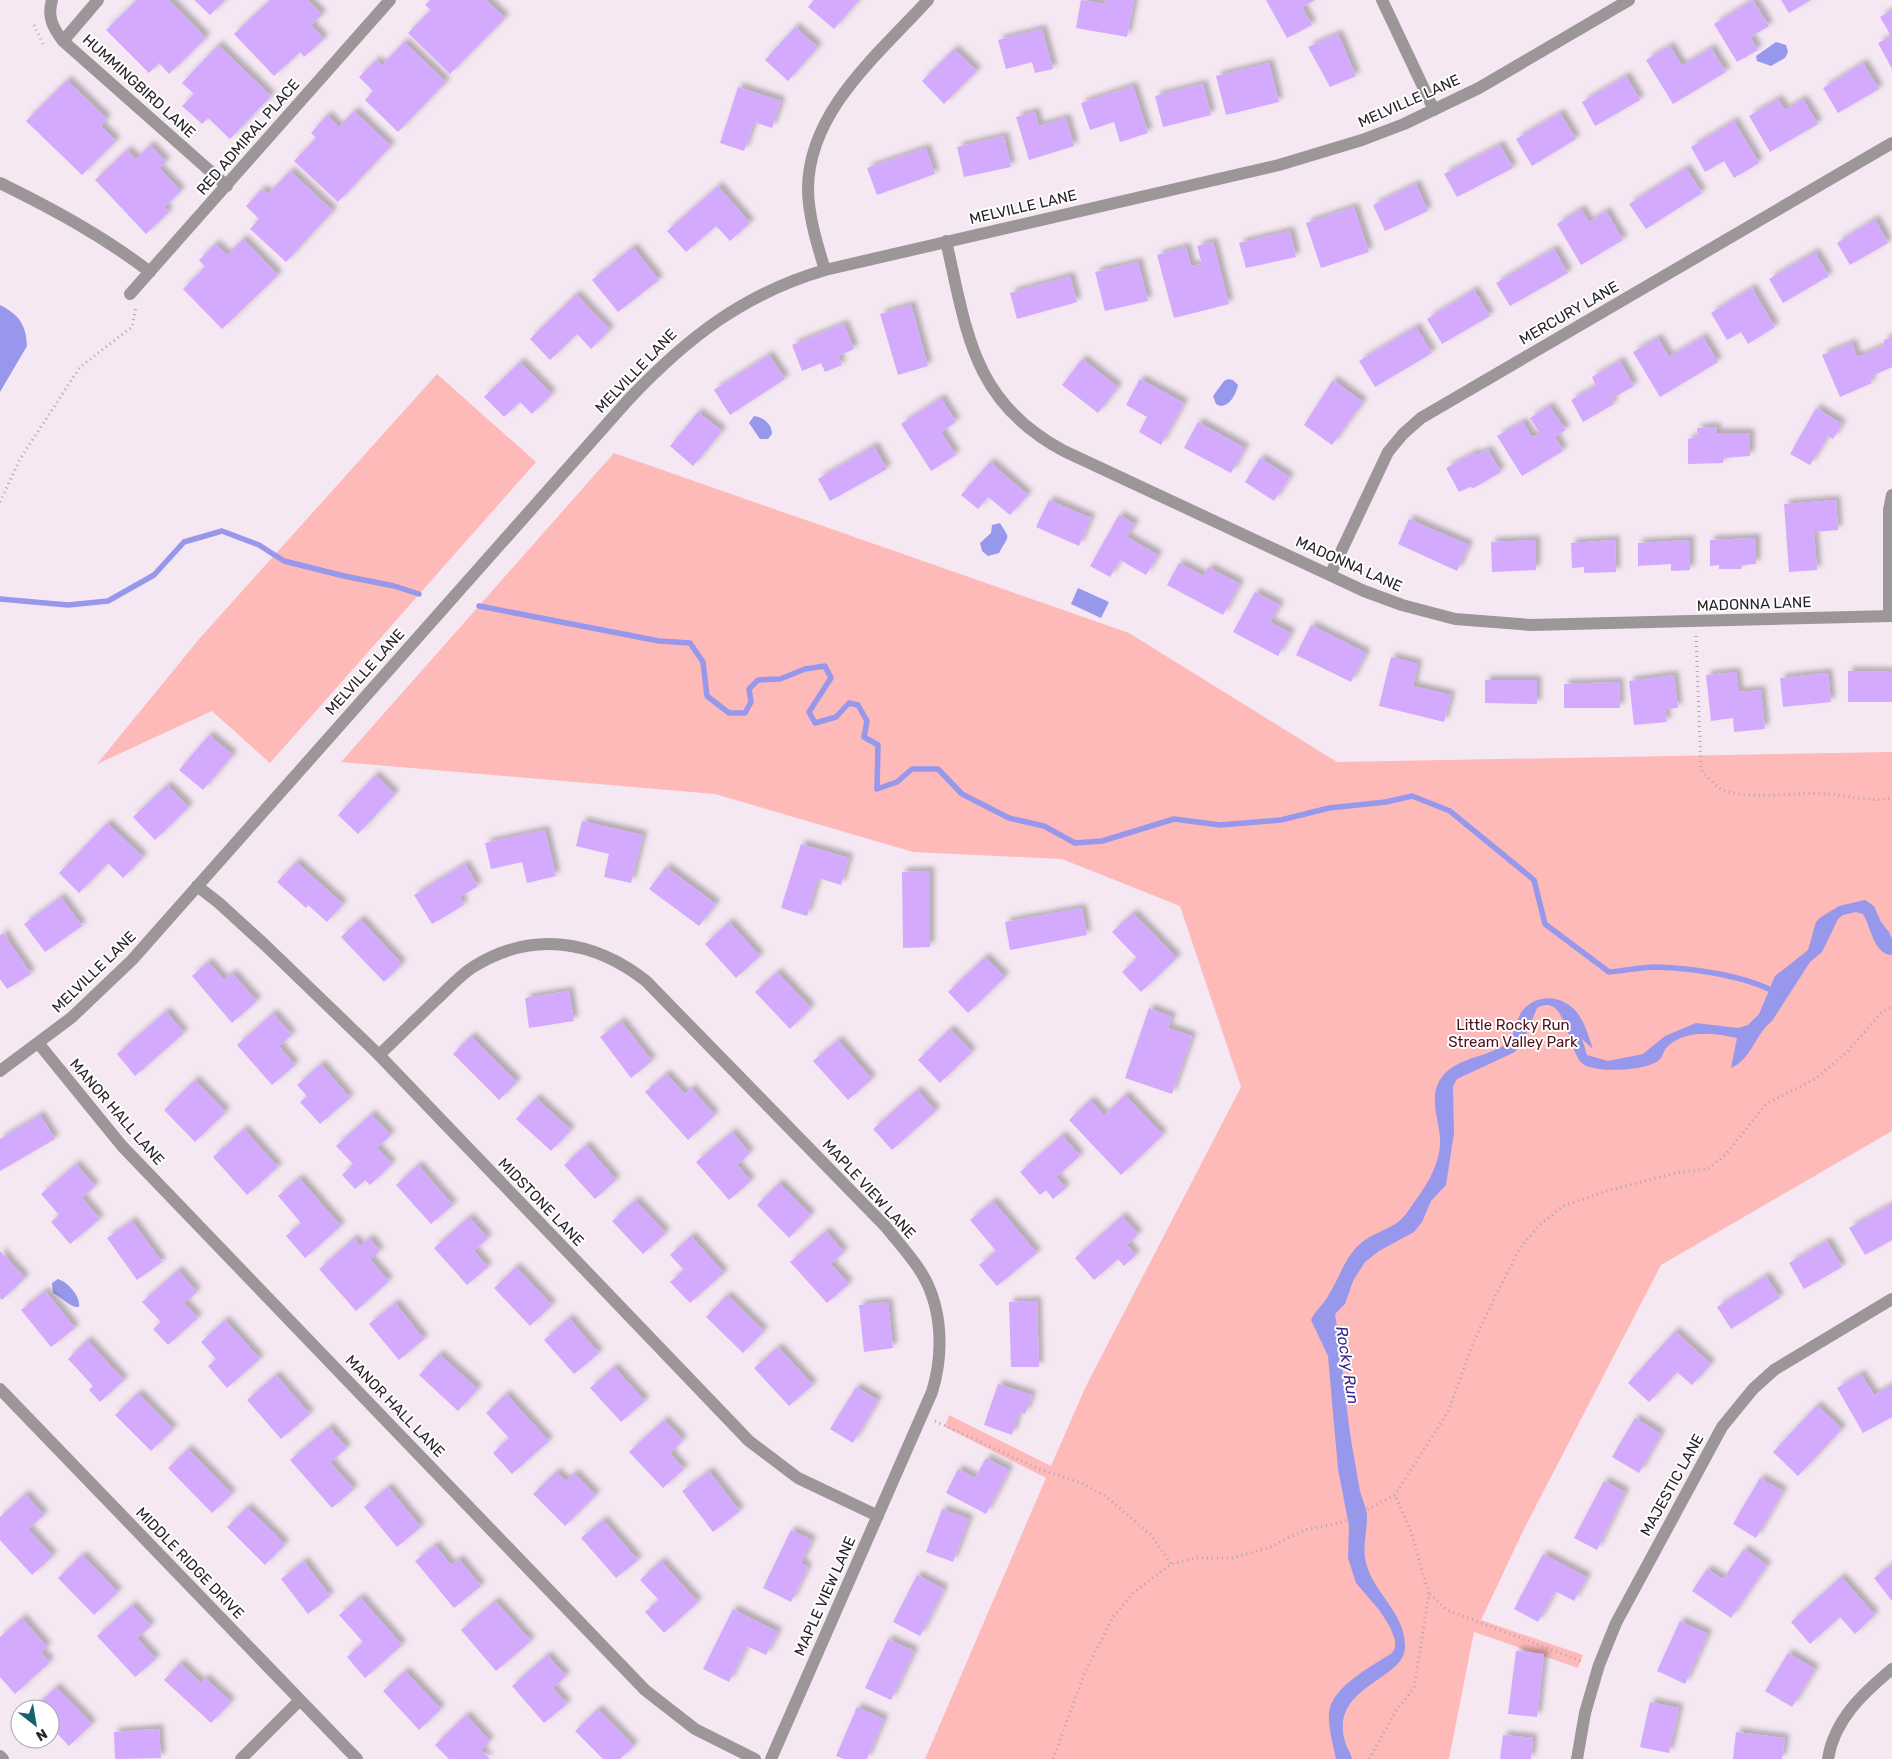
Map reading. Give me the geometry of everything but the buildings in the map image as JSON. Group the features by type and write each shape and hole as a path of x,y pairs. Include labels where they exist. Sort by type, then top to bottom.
{"street":[{"name":"HUMMINGBIRD LANE","path":"52,0 50,6 51,25 62,41 226,186"},
{"path":"62,41 98,0"},
{"name":"RED ADMIRAL PLACE","path":"130,294 390,0"},
{"path":"825,270 817,245 809,196 809,171 819,134 834,106 850,86 928,0"},
{"path":"1382,0 1434,110"},
{"name":"MELVILLE LANE","path":"0,1071 39,1044 110,982 662,363 712,323 750,300 785,283 825,270 1311,156 1362,140 1434,110 1478,88 1628,0"},
{"name":"MERCURY LANE","path":"1330,575 1388,452 1403,434 1421,418 1892,143"},
{"path":"0,183 79,224 119,248 150,272"},
{"name":"MADONNA LANE","path":"946,241 975,358 996,395 1023,424 1042,439 1064,450 1330,575 1402,605 1455,619 1486,623 1531,625 1891,616"},
{"path":"1891,616 1889,510 1892,495"},
{"name":"MIDSTONE LANE","path":"197,886 219,903 265,945 379,1055 749,1441 798,1478 878,1516"},
{"name":"MAPLE VIEW LANE","path":"379,1055 462,975 495,955 526,946 557,944 602,954 630,968 660,995 886,1227 920,1270 931,1293 939,1332 940,1355 936,1380 923,1414 772,1759"},
{"name":"MANOR HALL LANE","path":"39,1044 122,1146 645,1690 695,1729 755,1759"},
{"name":"MAJESTIC LANE","path":"1577,1759 1585,1713 1599,1665 1616,1623 1722,1427 1753,1389 1774,1370 1892,1299"},
{"name":"MIDDLE RIDGE DRIVE","path":"0,1388 356,1759"},
{"path":"1828,1759 1834,1737 1848,1712 1858,1698 1892,1669"},
{"path":"241,1759 300,1700"},
{"path":"0,1756 3,1759"}],"path":[{"path":"0,502 20,458 80,367 132,327 138,309 130,294"},
{"path":"1695,622 1701,769 1709,779 1722,790 1742,794 1826,794 1858,798 1892,798"},
{"path":"1053,1759 1085,1672 1113,1617 1134,1592 1171,1564 1197,1558 1231,1558 1268,1548 1304,1530 1343,1522 1395,1495 1448,1412 1475,1338 1496,1295 1521,1246 1541,1224 1563,1206 1610,1190 1680,1172 1708,1169 1726,1154 1766,1104 1815,1079 1835,1063 1882,1012 1892,1007"},
{"path":"923,1414 1039,1469 1081,1483 1105,1496 1151,1535 1171,1564"},
{"path":"1369,1759 1396,1711 1414,1688 1429,1594 1411,1532 1395,1495"},
{"path":"1429,1594 1447,1610 1542,1648 1581,1661"}],"green space":[{"path":"437,374 536,462 270,763 212,711 97,764 200,638"},
{"name":"Little Rocky Run Stream Valley Park","path":"614,453 1129,633 1337,762 1892,752 1892,1131 1661,1265 1524,1529 1481,1620 1583,1655 1578,1668 1474,1632 1449,1759 925,1759 1046,1478 945,1427 949,1415 1051,1466 1086,1386 1241,1087 1180,906 1062,859 913,852 715,794 341,762"}],"water":[{"path":"1776,42 1786,45 1788,52 1785,58 1771,66 1757,61 1756,56"},
{"path":"0,305 20,321 25,332 27,346 0,392"},
{"path":"1228,379 1233,380 1238,385 1230,402 1220,406 1216,404 1213,396 1224,381"},
{"path":"754,416 764,419 769,424 772,434 768,439 760,439 749,423"},
{"path":"1000,523 1007,535 1007,539 999,553 988,556 982,551 980,543 991,533 992,525"},
{"path":"1078,588 1109,602 1101,618 1071,604"},
{"name":"Rocky Run","path":"1865,900 1874,906 1881,922 1889,932 1892,939 1892,955 1886,954 1877,945 1863,914 1856,912 1843,915 1838,919 1822,952 1810,962 1749,1053 1731,1068 1737,1038 1711,1034 1684,1037 1666,1048 1660,1060 1645,1066 1611,1070 1587,1066 1576,1055 1560,1014 1554,1008 1547,1005 1537,1008 1525,1037 1515,1052 1457,1079 1453,1086 1454,1133 1446,1185 1431,1201 1422,1222 1414,1232 1379,1251 1365,1262 1353,1281 1345,1304 1335,1314 1352,1446 1360,1491 1367,1514 1365,1558 1368,1570 1400,1623 1404,1634 1405,1647 1402,1659 1356,1697 1347,1710 1343,1725 1346,1745 1352,1759 1336,1759 1329,1724 1331,1703 1337,1694 1354,1678 1392,1653 1395,1648 1395,1640 1390,1627 1380,1611 1356,1583 1348,1558 1349,1526 1338,1469 1328,1356 1311,1320 1358,1246 1373,1235 1401,1220 1429,1180 1436,1164 1440,1147 1435,1093 1442,1077 1457,1064 1495,1050 1507,1043 1523,1010 1537,1000 1545,998 1561,1001 1575,1010 1584,1024 1593,1049 1582,1039 1587,1055 1608,1061 1643,1054 1665,1036 1696,1023 1738,1028 1748,1025 1759,1014 1775,976 1808,950 1816,922 1839,906"},
{"path":"58,1279 66,1283 73,1290 78,1299 79,1307 69,1304 53,1293 52,1283"}],"waterway":[{"path":"0,599 68,605 108,601 154,575 184,542 222,531 259,545 284,561 394,586 419,594"},
{"path":"479,606 659,641 690,643 703,662 707,696 729,713 745,713 751,702 749,689 758,680 780,679 805,669 825,666 831,678 809,712 815,723 836,717 849,703 858,705 867,721 864,737 878,745 877,789 897,782 912,769 938,769 962,794 1009,818 1044,826 1075,843 1102,841 1174,819 1220,825 1281,820 1329,808 1386,802 1412,796 1450,811 1534,880 1545,924 1609,972 1649,967 1684,969 1748,981 1775,992"}]}
